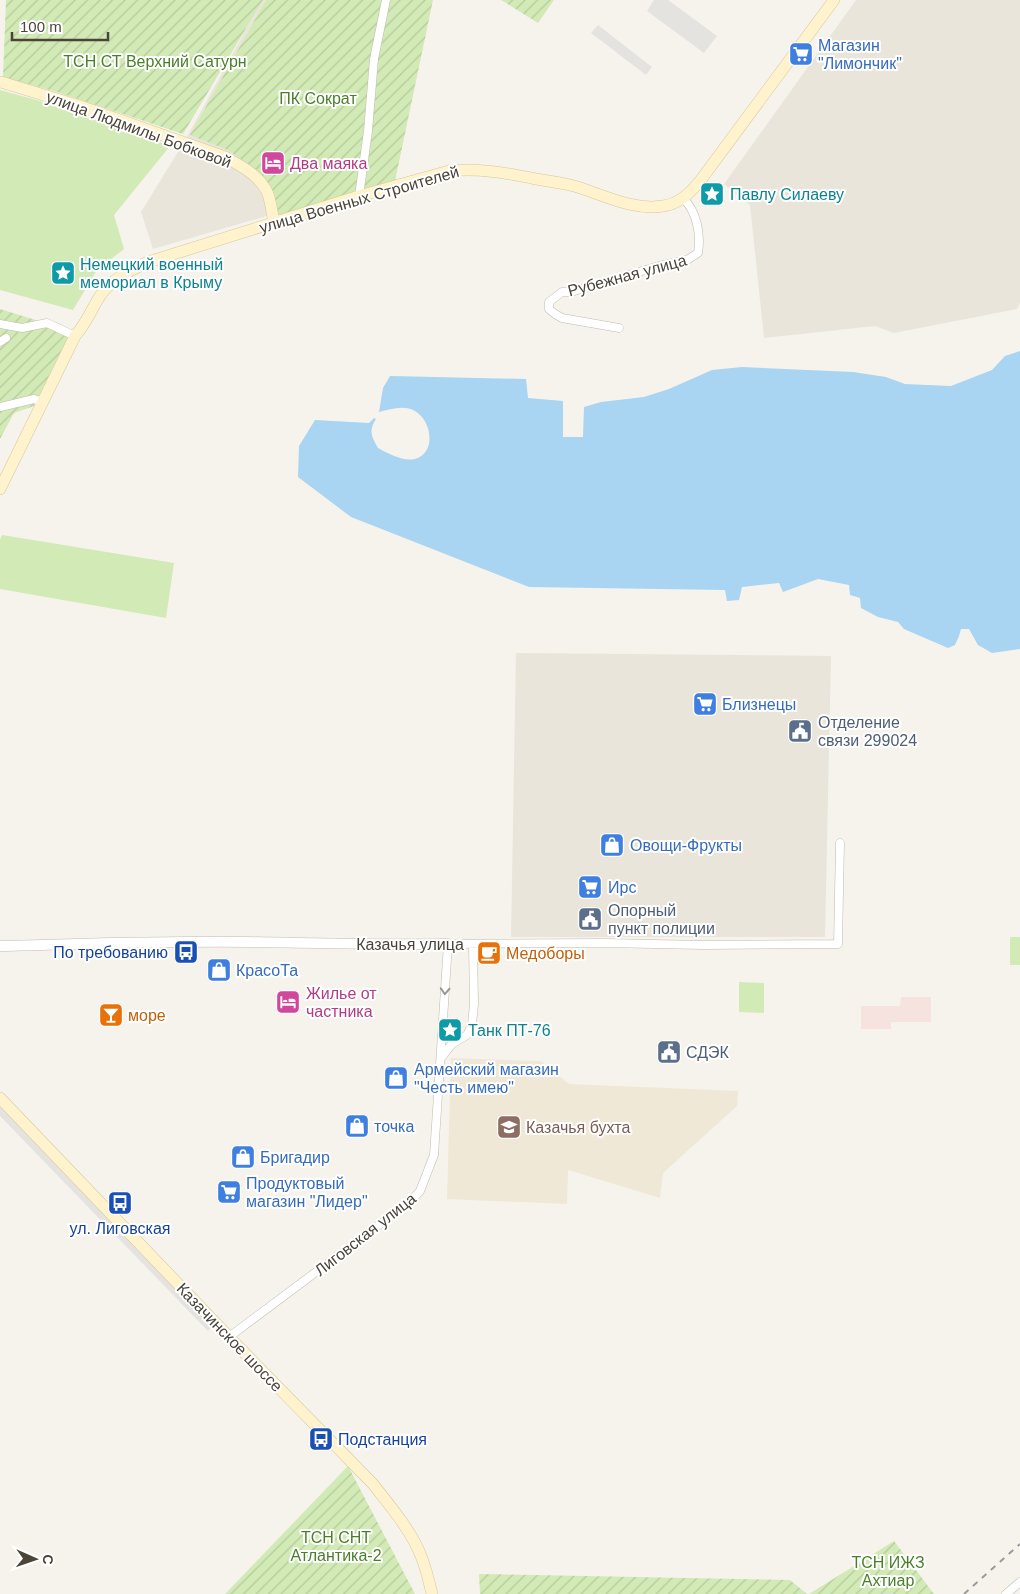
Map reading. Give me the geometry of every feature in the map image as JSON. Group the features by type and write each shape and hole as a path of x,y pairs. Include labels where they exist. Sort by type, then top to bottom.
{"main road":[{"name":"улица Военных Строителей","path":"75,336 84,326 102,293 117,279 132,269 148,262 274,222 449,171 468,169 493,171 572,186 628,204 648,207 673,204 693,190 700,182 834,0"},
{"name":"улица Людмилы Бобковой","path":"1,82 80,106 225,157 258,179 268,194 274,222"},
{"path":"268,194 283,213 300,214"},
{"path":"253,229 263,221 267,214 268,194"},
{"path":"0,489 75,336"},
{"name":"Казачинское шоссе","path":"0,1098 373,1484 414,1541 421,1556 432,1594"}],"street":[{"path":"359,196 368,131 374,59 386,0"},
{"name":"Рубежная улица","path":"619,328 562,318 549,309 549,302 562,292 571,292 687,260 698,254 699,245 695,217 688,203 683,198"},
{"path":"0,324 22,328 47,323 75,336"},
{"path":"0,407 34,400 42,402"},
{"name":"Казачья улица","path":"0,946 217,942 380,945 605,943 703,945 838,944 840,843"},
{"name":"Лиговская улица","path":"229,1337 411,1201 420,1191 434,1155 448,944"},
{"path":"441,1058 452,1044 466,1035 472,1025 474,1004 473,944"},
{"path":"1006,1594 1020,1582"}],"shaded area":[{"name":"ПК Сократ","path":"262,0 394,0 370,186 153,249 141,212 184,142"},
{"path":"654,0 668,0 717,36 704,53 647,11"},
{"path":"856,0 1020,0 1020,303 1017,309 894,333 875,326 764,338 750,205 724,184"},
{"path":"598,25 652,67 646,75 591,33"},
{"path":"516,653 831,656 825,937 511,937"},
{"path":"901,997 931,997 931,1022 891,1022 891,1029 861,1029 861,1006 900,1006"},
{"path":"451,1058 541,1061 569,1084 738,1091 737,1106 663,1173 660,1198 568,1170 567,1204 447,1199"},
{"path":"0,1098 216,1323 208,1331 0,1116"}],"green space":[{"name":"ТСН СТ Верхний Сатурн","path":"6,0 263,0 183,134 57,92 3,77"},
{"name":"ПК Сократ","path":"266,0 433,0 395,181 277,217 261,174 228,150 190,135"},
{"path":"501,0 554,0 538,23"},
{"path":"0,90 40,101 170,146 114,215 124,249 97,270 73,310 0,290"},
{"path":"0,309 71,331 34,406 14,413 0,439"},
{"path":"2,535 174,563 166,618 0,589 0,540"},
{"path":"1010,937 1020,937 1020,965 1010,965"},
{"path":"739,982 764,983 764,1013 739,1012"},
{"name":"ТСН СНТ Атлантика-2","path":"348,1466 415,1594 225,1594"},
{"name":"ТСН ИЖЗ Ахтиар","path":"894,1541 934,1594 809,1594"},
{"name":"ТСН ИЖЗ Ахтиар","path":"479,1574 790,1580 807,1594 480,1594"}],"water":[{"path":"1020,351 1020,649 992,653 978,645 969,629 961,629 955,645 948,648 904,629 898,622 878,617 861,608 860,598 850,595 849,585 818,579 783,592 779,583 742,587 739,600 727,601 725,590 529,587 351,517 298,477 299,446 315,420 369,423 374,418 376,419 372,427 372,434 378,448 411,460 422,455 427,450 429,443 428,427 419,414 405,408 379,412 383,388 390,376 526,379 528,398 563,401 563,437 583,437 584,407 601,402 644,397 669,389 712,370 742,367 853,372 886,377 905,384 951,386 992,370 1005,356"}],"railway":[{"path":"964,1594 1020,1544"}],"place":[{"name":"Магазин \"Лимончик\"","path":"801,54"},
{"name":"Два маяка","path":"273,163"},
{"name":"Павлу Силаеву","path":"712,194"},
{"name":"Немецкий военный мемориал в Крыму","path":"63,273"},
{"name":"Близнецы","path":"705,704"},
{"name":"Отделение связи 299024","path":"800,731"},
{"name":"Овощи-Фрукты","path":"612,845"},
{"name":"Ирс","path":"590,887"},
{"name":"Опорный пункт полиции","path":"590,919"},
{"name":"По требованию","path":"186,952"},
{"name":"Медоборы","path":"489,953"},
{"name":"КрасоТа","path":"219,970"},
{"name":"Жилье от частника","path":"288,1002"},
{"name":"море","path":"111,1015"},
{"name":"Танк ПТ-76","path":"450,1030"},
{"name":"СДЭК","path":"669,1052"},
{"name":"Армейский магазин \"Честь имею\"","path":"396,1078"},
{"name":"точка","path":"357,1126"},
{"name":"Казачья бухта","path":"509,1127"},
{"name":"Бригадир","path":"243,1157"},
{"name":"Продуктовый магазин \"Лидер\"","path":"229,1192"},
{"name":"ул. Лиговская","path":"120,1203"},
{"name":"Подстанция","path":"321,1439"}]}
